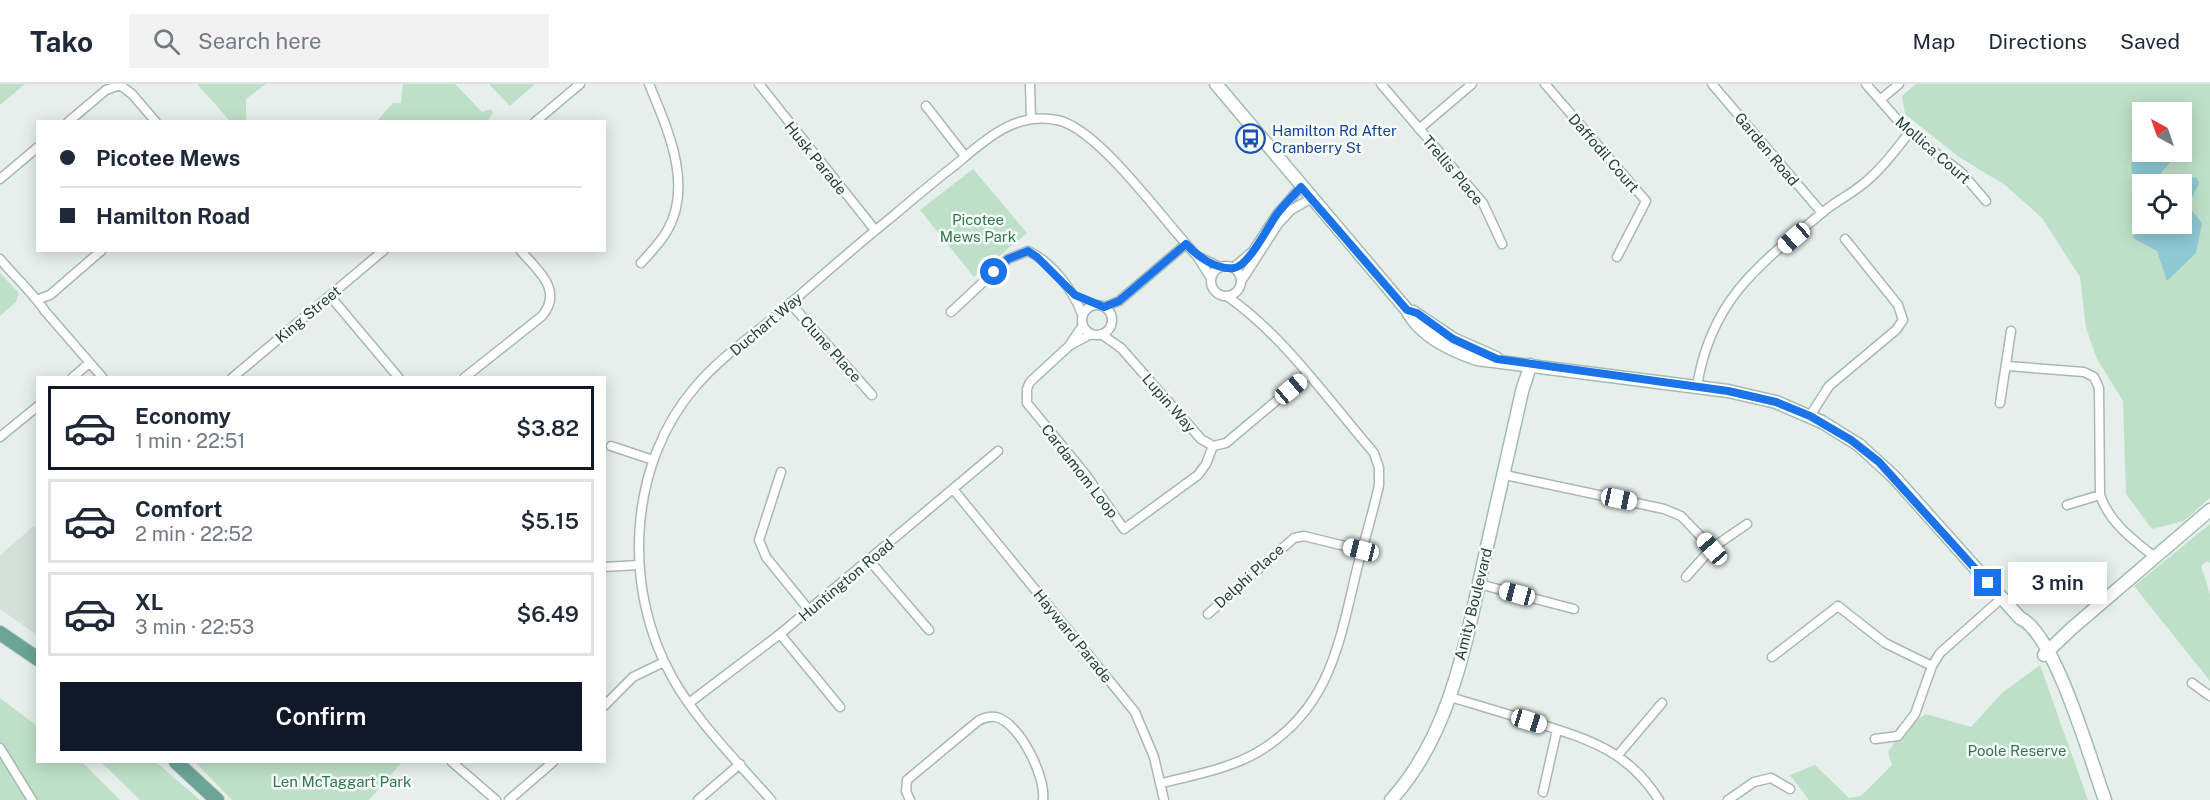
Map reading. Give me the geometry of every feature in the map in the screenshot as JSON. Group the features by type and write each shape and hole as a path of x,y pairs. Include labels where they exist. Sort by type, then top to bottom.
{"main road":[{"path":"1216,84 1421,327 1477,358 1697,386 1776,402 1810,416 1851,440 1879,462 2020,618 2021,625 2044,651 2063,682 2105,800"},
{"name":"Amity Boulevard","path":"1391,800 1431,743 1450,697 1505,475 1525,365"},
{"path":"2044,651 2210,510"},
{"path":"0,624 34,653"},
{"path":"0,633 34,653"},
{"path":"0,644 34,653"},
{"path":"177,763 217,800"},
{"path":"185,763 223,800"}],"street":[{"path":"537,120 580,84"},
{"path":"641,263 668,230 677,204 678,177 672,146 649,84"},
{"name":"Husk Parade","path":"759,84 875,230"},
{"path":"1030,84 1031,119"},
{"name":"Trellis Place","path":"1381,84 1483,203 1502,243"},
{"path":"1419,129 1472,84"},
{"name":"Daffodil Court","path":"1545,84 1646,201 1617,257"},
{"name":"Garden Road","path":"1712,84 1822,213"},
{"name":"Mollica Court","path":"1866,84 1909,133 1962,172 1986,201"},
{"path":"1880,100 1899,84"},
{"path":"70,120 106,90 120,86 132,94 154,120"},
{"path":"926,106 965,156"},
{"name":"Duchart Way","path":"771,800 689,703 664,662 651,624 638,565 642,508 653,460 668,428 696,386 875,230 965,156 1002,128 1031,119 1056,119 1086,132 1197,256 1211,278"},
{"path":"1697,386 1710,333 1742,283 1822,213 1870,178 1909,133"},
{"path":"0,179 36,149"},
{"path":"1162,783 1221,767 1257,753 1285,731 1311,705 1333,664 1379,485 1378,460 1307,375 1247,309 1215,292 1211,278 1220,267 1233,268 1253,251 1277,213 1301,187"},
{"path":"1228,297 1241,284 1285,216 1312,198"},
{"path":"1810,416 1829,386 1896,330 1903,320 1898,305 1845,239"},
{"path":"951,312 1008,259 1021,252 1033,254 1075,295 1104,307 1119,301 1186,244"},
{"path":"39,299 50,295 100,252"},
{"name":"King Street","path":"234,376 382,252"},
{"path":"466,376 542,315 550,304 551,290 522,252"},
{"name":"Duchart Way","path":"1197,256 1220,267"},
{"path":"0,259 29,294 39,299 45,311 101,376"},
{"path":"1233,268 1241,284 1247,309"},
{"path":"1075,295 1082,314 1083,325 1091,334 1101,334 1112,321 1119,301"},
{"path":"330,296 397,376"},
{"name":"Clune Place","path":"790,303 872,395"},
{"path":"1082,314 1094,304"},
{"path":"1104,307 1112,321"},
{"name":"Lupin Way","path":"1112,321 1121,348"},
{"name":"Cardamom Loop","path":"1083,325 1069,346 1030,382 1027,389 1027,403 1077,463 1124,529 1198,475 1203,470 1213,446"},
{"path":"2000,403 2008,366 2011,331"},
{"name":"Cardamom Loop","path":"1069,346 1091,334"},
{"name":"Lupin Way","path":"1101,334 1121,348 1201,439 1213,446"},
{"path":"74,376 90,363"},
{"path":"2008,366 2084,372 2094,377 2099,388 2100,495 2103,504 2118,525 2155,557"},
{"path":"1213,446 1226,443 1307,375"},
{"path":"0,437 36,408"},
{"path":"611,446 653,460"},
{"name":"Huntington Road","path":"689,703 780,634 998,451"},
{"path":"781,471 759,540 766,557 809,610"},
{"path":"1505,475 1664,509 1681,516 1712,549"},
{"name":"Hayward Parade","path":"953,489 1135,712 1162,783 1164,800"},
{"path":"2067,505 2100,495"},
{"path":"1686,577 1712,549 1747,524"},
{"name":"Delphi Place","path":"1208,614 1294,538 1304,536 1361,550"},
{"path":"869,560 930,630"},
{"path":"606,567 638,565"},
{"path":"1479,584 1574,609"},
{"path":"1875,739 1898,736 1915,714 1932,666 1949,644 2002,598"},
{"path":"1772,657 1838,606 1885,643 1932,666"},
{"path":"780,634 840,707"},
{"path":"606,704 633,677 664,662"},
{"path":"2192,683 2210,696"},
{"path":"1450,697 1592,740 1618,755 1644,778 1659,800"},
{"path":"1618,755 1662,703"},
{"path":"910,800 906,791 908,780 978,721 990,717 997,717 1007,725 1034,757 1041,777 1044,800"},
{"path":"1543,792 1557,729"},
{"path":"0,748 32,800"},
{"path":"453,763 496,800"},
{"path":"509,800 552,763"},
{"path":"698,800 740,764"},
{"path":"1728,800 1754,782 1771,778 1790,789"}],"shaded area":[{"path":"34,526 36,528 36,634 0,609 0,555"}],"green space":[{"path":"0,84 25,84 0,105"},
{"path":"197,84 266,84 246,99 246,120 229,120"},
{"path":"403,84 455,84 482,112 490,109 493,112 489,120 378,120 393,103 401,103"},
{"path":"489,84 535,84 510,106"},
{"path":"1916,84 2210,84 2210,498 2184,521 2152,529 2126,494 2123,401 2097,359 2086,328 2080,277 2042,218 2005,185 1959,157 1905,114 1902,96"},
{"name":"Picotee Mews Park","path":"973,169 1027,233 974,277 920,210"},
{"path":"0,273 19,293 16,302 0,316"},
{"path":"2210,524 2210,563 2207,561 2201,566 2210,594 2210,681 2134,586"},
{"name":"Poole Reserve","path":"2040,665 2088,800 1809,800 1790,775 1815,765 1849,798 1861,796 1892,765 1888,752 1905,727 1926,714 1971,727 2002,693"},
{"path":"0,698 36,725 36,763 83,763 120,800 0,800"},
{"path":"102,763 157,763 200,800 140,800"},
{"name":"Len McTaggart Park","path":"196,763 401,763 369,800 232,800"}],"water":[{"path":"2132,160 2170,162 2160,174 2132,174"},
{"path":"2196,177 2199,183 2192,198 2192,178"},
{"path":"2192,211 2202,223 2196,253 2167,281 2157,251 2133,238 2135,234 2192,234"}],"place":[{"name":"Hamilton Rd After Cranberry St","path":"1251,139"}],"route":[{"path":"994,272 1008,259 1028,251 1063,281 1075,295 1104,307 1119,301 1186,244 1197,256 1220,267 1233,268 1239,265 1253,251 1277,213 1301,187 1407,310 1417,313 1453,339 1497,359 1728,391 1776,402 1835,429 1859,445 1894,477 1988,583"}]}
